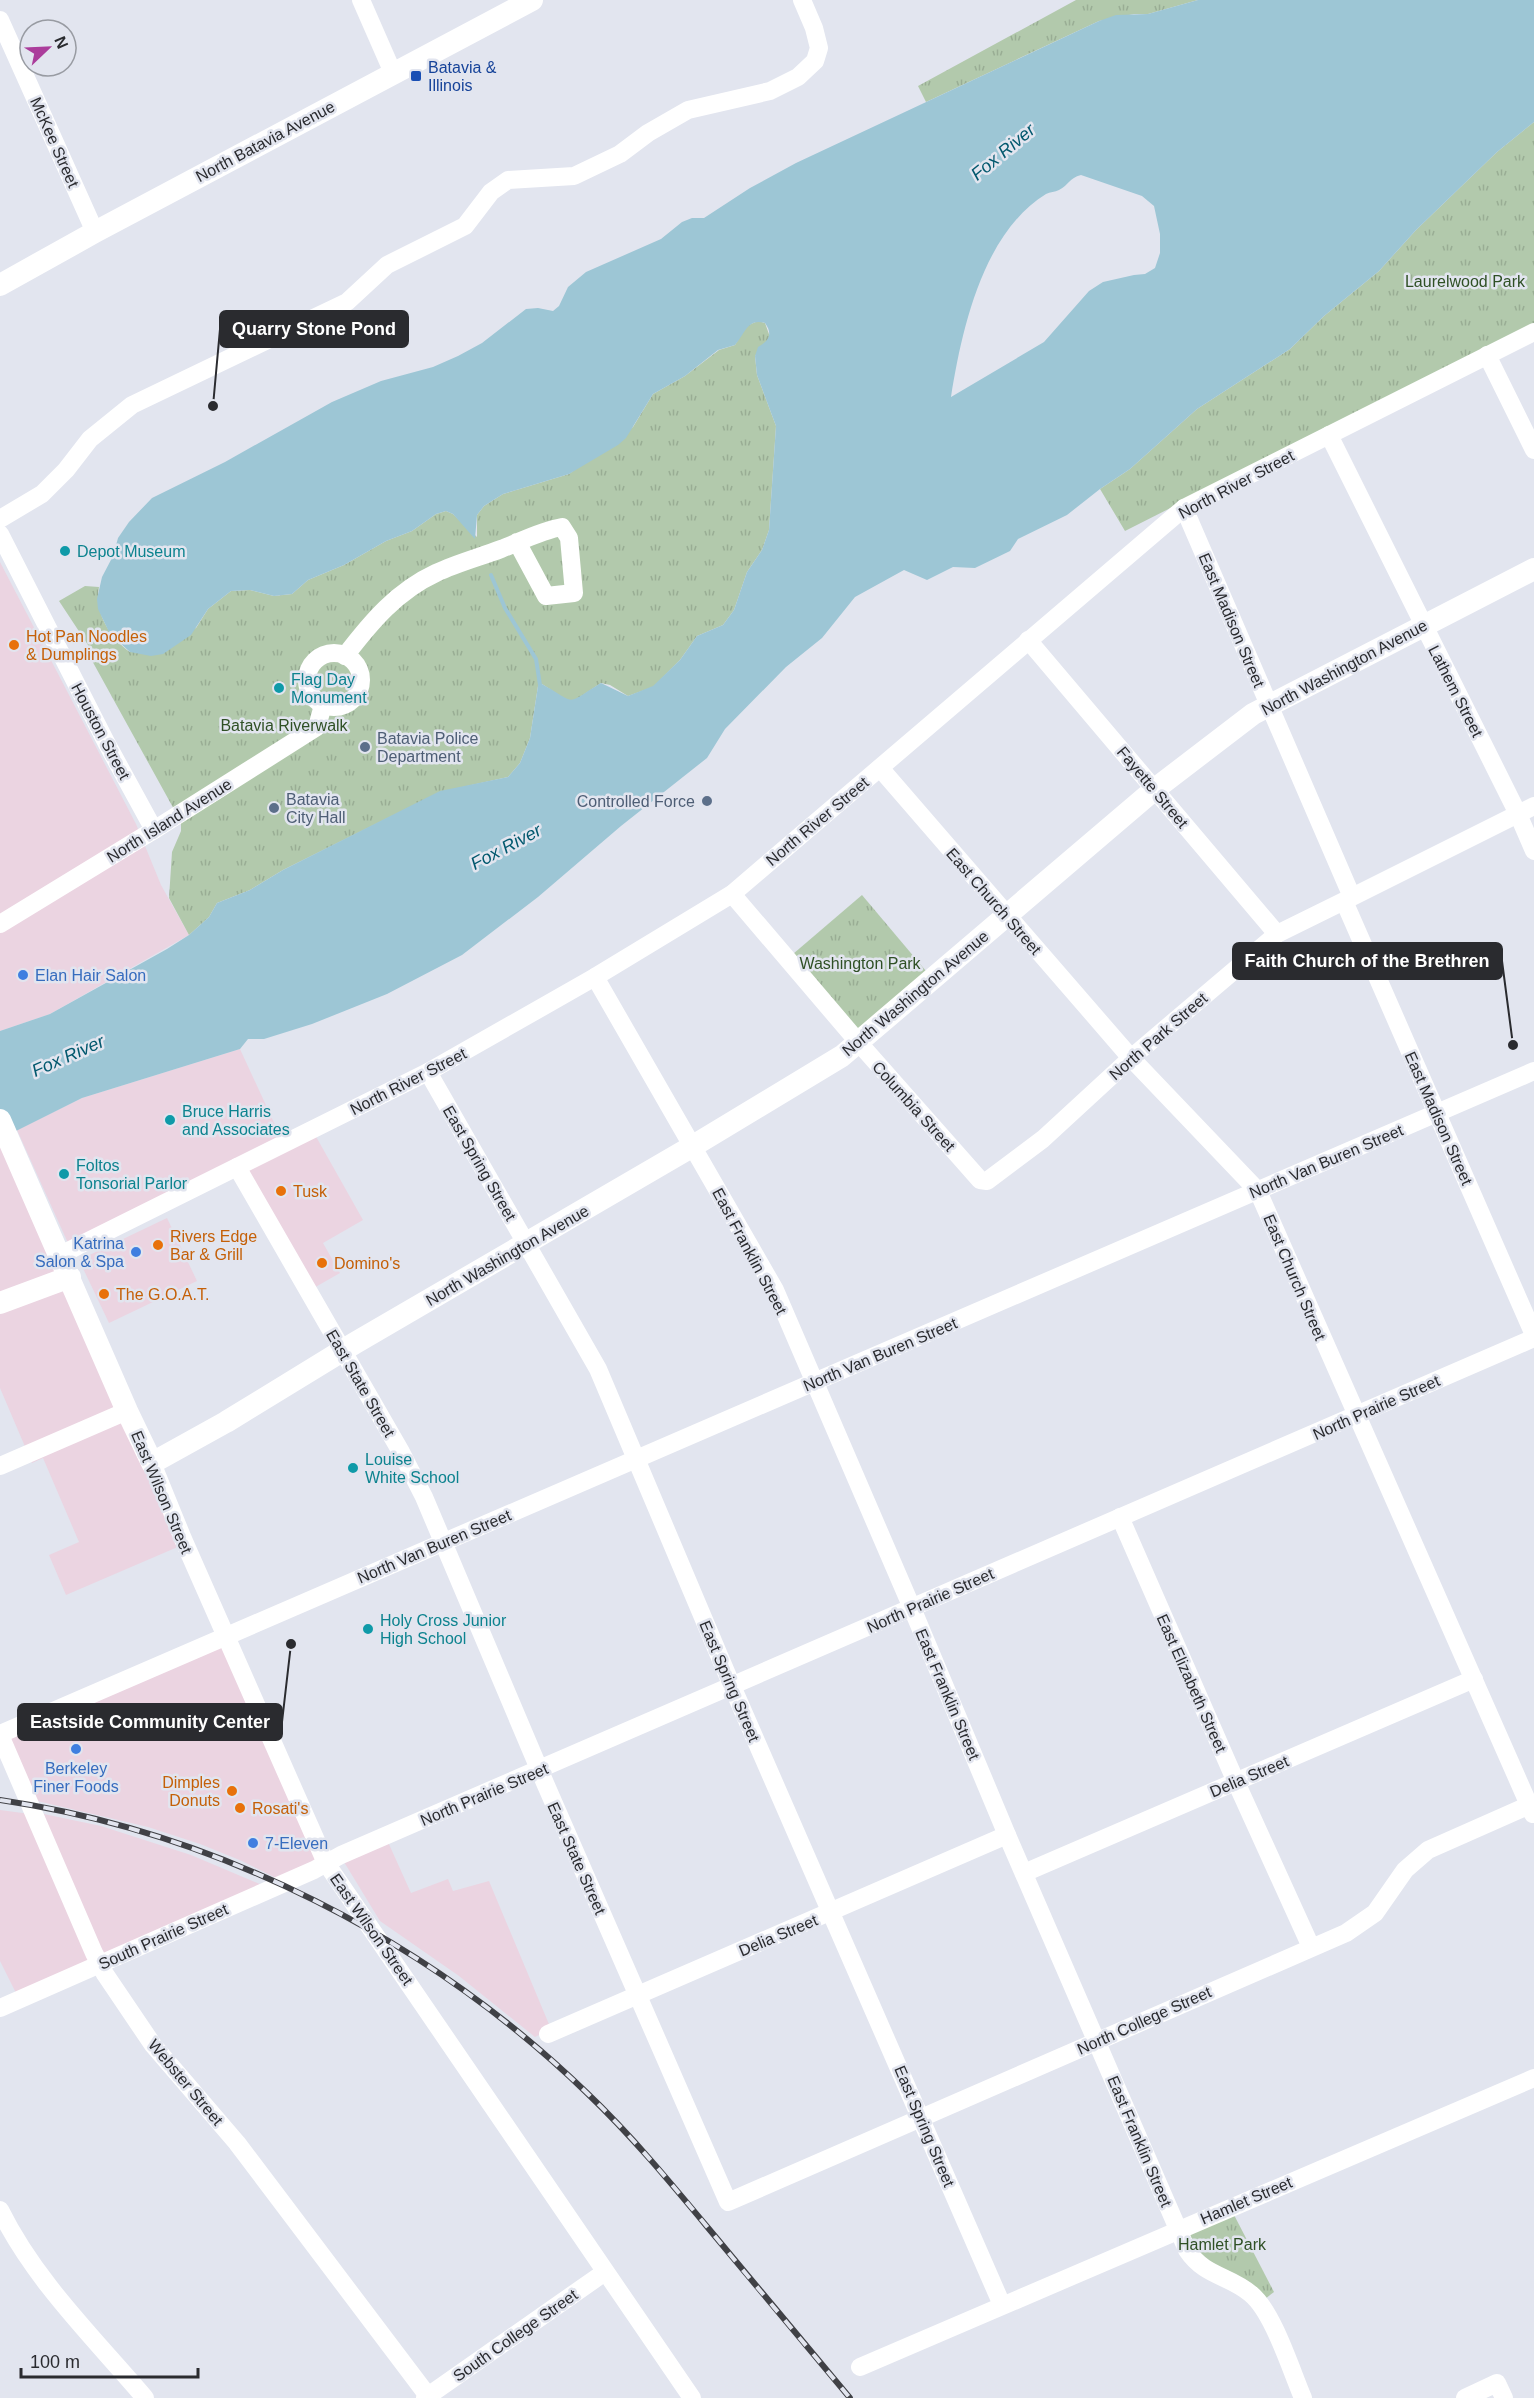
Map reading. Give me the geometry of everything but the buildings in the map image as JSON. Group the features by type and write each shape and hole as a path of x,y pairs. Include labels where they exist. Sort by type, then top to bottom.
{"main road":[{"name":"North Batavia Avenue","path":"0,285 95,232 532,0"},
{"name":"North Washington Avenue","path":"152,1463 226,1422 342,1350 693,1146 842,1056 1155,789 1269,705 1534,569"},
{"name":"East Wilson Street","path":"0,1119 127,1411 152,1463"},
{"path":"0,1303 70,1277"}],"street":[{"path":"361,0 393,73"},
{"path":"0,519 42,494 66,470 90,438 132,405 347,302 387,265 465,226 491,192 508,180 574,177 620,154 648,133 688,110 770,91 798,77 815,61 819,48 814,28 802,0"},
{"name":"McKee Street","path":"0,20 95,232"},
{"name":"North River Street","path":"60,1255 428,1072 595,977 732,894 1184,508 1534,332"},
{"path":"1487,355 1534,450"},
{"name":"Lathem Street","path":"1329,435 1423,625 1526,810 1534,851"},
{"name":"East Madison Street","path":"1184,508 1269,705 1437,1113 1534,1336"},
{"name":"Houston Street","path":"1,539 154,830"},
{"path":"345,656 365,630 406,589 436,572 517,542"},
{"name":"Fayette Street","path":"1028,640 1277,934"},
{"path":"332,654 345,656 357,666 361,681 360,689 350,702 341,706 323,705 316,700 308,685 311,668 323,656 332,654"},
{"name":"North Island Avenue","path":"0,924 317,727 323,705"},
{"name":"East Church Street","path":"880,768 1131,1058 1258,1191 1532,1808"},
{"name":"North Park Street","path":"981,1180 987,1181 994,1177 1043,1139 1131,1058 1277,934 1526,810"},
{"name":"Columbia Street","path":"732,894 859,1043 981,1180"},
{"name":"East Franklin Street","path":"595,977 774,1290 1187,2250 1198,2264 1215,2276 1250,2293 1264,2307 1303,2398"},
{"name":"North Van Buren Street","path":"0,1735 1534,1071"},
{"name":"East Spring Street","path":"428,1072 598,1369 732,1686 1002,2305"},
{"name":"East State Street","path":"237,1167 401,1452 424,1497 539,1771 728,2202"},
{"name":"North Prairie Street","path":"326,1863 1356,1416 1534,1336"},
{"path":"0,1466 127,1411"},
{"name":"East Wilson Street","path":"152,1463 225,1636 326,1863 692,2398"},
{"name":"East Elizabeth Street","path":"1120,1517 1311,1947"},
{"name":"Delia Street","path":"1024,1873 1474,1679"},
{"name":"Webster Street","path":"0,1735 99,1964 153,2045 237,2143 426,2397"},
{"name":"North College Street","path":"728,2202 1346,1933 1366,1920 1383,1904 1405,1870 1428,1850 1532,1808"},
{"name":"Delia Street","path":"548,2034 1007,1835"},
{"name":"South Prairie Street","path":"0,2008 326,1863"},
{"name":"Hamlet Street","path":"860,2367 1534,2078"},
{"path":"0,2210 34,2268 145,2398"},
{"name":"South College Street","path":"426,2397 605,2272"},
{"path":"1465,2398 1501,2391"}],"shaded area":[{"path":"0,562 136,824 161,885 189,935 50,1014 0,1031"},
{"path":"240,1049 282,1140 68,1243 17,1130 82,1098"},
{"path":"314,1133 363,1220 323,1243 340,1273 312,1289 243,1169"},
{"path":"0,1141 180,1546 66,1595 49,1555 79,1542 43,1458 32,1463 0,1388"},
{"path":"167,1218 197,1281 109,1323 79,1260"},
{"path":"222,1645 318,1862 278,1879 200,1844 148,1827 33,1800 6,1739"},
{"path":"0,1810 30,1814 93,1964 18,1997 0,1961"},
{"path":"39,1813 101,1826 191,1855 262,1885 100,1955"},
{"path":"388,1842 411,1893 448,1879 453,1891 489,1881 551,2029 535,2037 459,1976 380,1921 344,1862"}],"green space":[{"path":"1076,0 1198,0 1148,14 1134,14 1099,21 926,102 918,86"},
{"name":"Laurelwood Park","path":"1534,122 1534,324 1125,531 1100,489 1130,469 1197,409 1290,349 1324,316 1379,271 1416,230 1497,152"},
{"name":"Batavia Riverwalk","path":"758,321 765,323 770,337 755,356 757,375 776,426 769,530 762,550 747,572 734,610 723,625 697,636 680,660 653,687 628,696 610,685 601,683 574,701 568,701 542,684 538,686 530,738 520,763 508,777 440,792 283,870 250,890 217,903 209,917 189,935 169,898 172,852 181,831 181,822 90,657 88,645 59,601 85,586 99,587 99,606 105,624 130,652 196,628 208,609 231,591 250,590 274,596 292,594 308,580 344,565 386,541 412,531 436,514 446,511 453,514 477,537 477,515 484,506 503,494 569,474 633,427 653,394 685,376 719,350 735,345 746,326"},
{"name":"Washington Park","path":"862,895 926,971 857,1030 793,954"},
{"name":"Hamlet Park","path":"1233,2213 1274,2292 1265,2299 1219,2270 1198,2253 1190,2236 1191,2233"}],"water":[{"name":"Fox River","path":"1198,0 1534,0 1534,122 1497,152 1416,230 1379,271 1324,316 1290,349 1197,409 1130,469 1067,515 1018,539 1010,551 975,568 953,567 927,580 904,570 855,597 822,638 786,667 725,729 707,758 621,826 538,897 462,955 387,994 312,1024 264,1039 248,1039 240,1049 82,1098 0,1139 0,1031 50,1014 189,935 209,917 217,903 250,890 283,870 440,791 508,777 520,763 530,738 538,686 542,684 571,700 601,683 628,696 653,686 680,660 697,636 723,625 734,610 747,572 762,550 769,530 776,426 757,375 755,356 758,347 769,337 769,331 765,323 750,325 735,345 718,350 685,376 653,394 626,438 618,445 569,474 503,494 484,506 477,515 475,539 453,514 446,511 436,514 412,531 386,541 344,565 308,580 292,594 274,596 250,590 231,591 208,609 191,635 163,654 151,656 130,652 110,634 98,609 97,599 102,577 113,556 118,538 129,522 152,498 225,462 332,402 381,381 433,367 458,356 482,343 526,309 538,308 553,311 559,306 568,287 586,272 661,239 682,222 692,218 704,218 750,188 796,163 1099,21 1116,15 1148,14","holes":["1081,175 1142,196 1154,206 1160,234 1160,253 1155,268 1145,274 1103,282 1089,291 1044,342 951,397 969,313 979,284 1006,232 1024,211 1046,194 1059,190"]}],"waterway":[{"path":"491,575 505,608 536,659 540,685"}],"railway":[{"path":"0,1800 81,1816 161,1838 240,1866 316,1901 389,1941 459,1987 525,2038 619,2125 680,2194 850,2398"}],"place":[{"name":"Batavia & Illinois","path":"416,76"},
{"name":"Quarry Stone Pond","path":"213,406"},
{"name":"Depot Museum","path":"65,551"},
{"name":"Hot Pan Noodles & Dumplings","path":"14,645"},
{"name":"Flag Day Monument","path":"279,688"},
{"name":"Batavia Police Department","path":"365,747"},
{"name":"Controlled Force","path":"707,801"},
{"name":"Batavia City Hall","path":"274,808"},
{"name":"Elan Hair Salon","path":"23,975"},
{"name":"Faith Church of the Brethren","path":"1513,1045"},
{"name":"Bruce Harris and Associates","path":"170,1120"},
{"name":"Foltos Tonsorial Parlor","path":"64,1174"},
{"name":"Tusk","path":"281,1191"},
{"name":"Rivers Edge Bar & Grill","path":"158,1245"},
{"name":"Katrina Salon & Spa","path":"136,1252"},
{"name":"Domino's","path":"322,1263"},
{"name":"The G.O.A.T.","path":"104,1294"},
{"name":"Louise White School","path":"353,1468"},
{"name":"Holy Cross Junior High School","path":"368,1629"},
{"name":"Eastside Community Center","path":"291,1644"},
{"name":"Berkeley Finer Foods","path":"76,1749"},
{"name":"Dimples Donuts","path":"232,1791"},
{"name":"Rosati's","path":"240,1808"},
{"name":"7-Eleven","path":"253,1843"}]}
